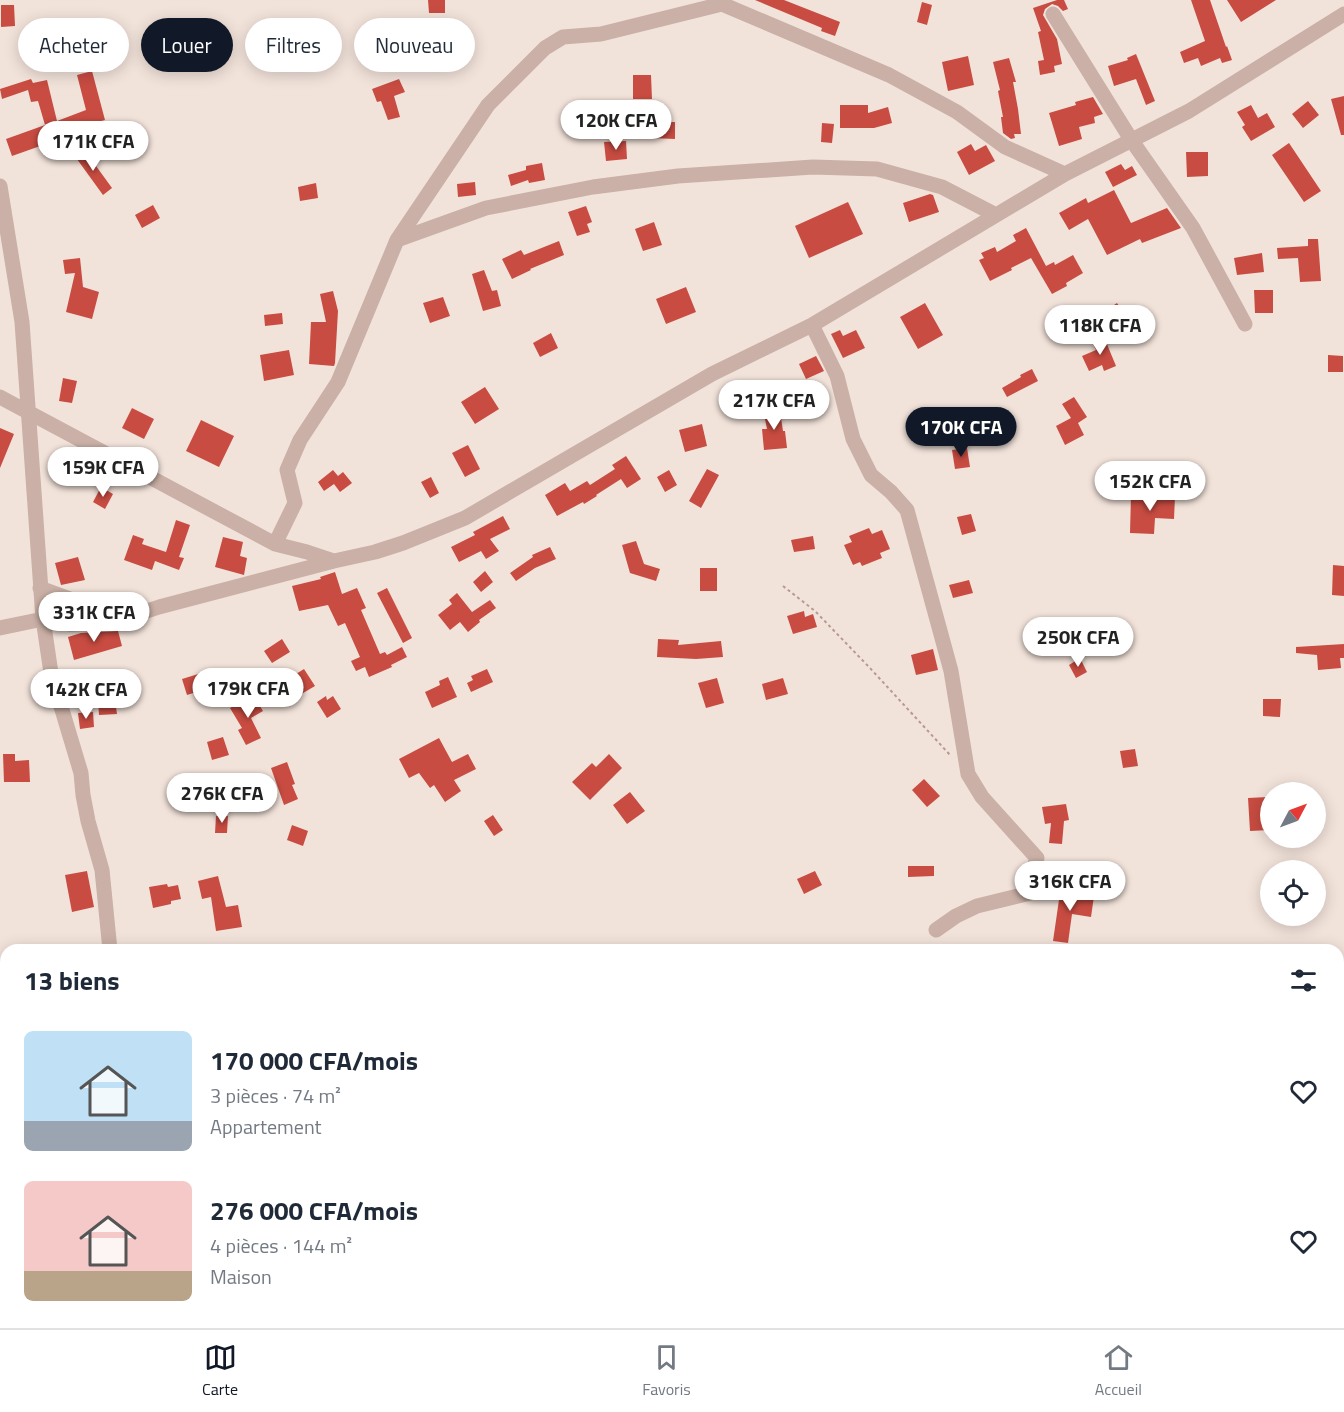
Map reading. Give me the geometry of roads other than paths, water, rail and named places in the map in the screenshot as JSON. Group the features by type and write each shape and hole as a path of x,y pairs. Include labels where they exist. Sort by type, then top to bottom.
{"street":[{"path":"275,544 295,503 287,470 300,440 338,382 397,240 488,105 545,48 563,37 601,34 720,2 889,75 957,112 1005,147 1065,174"},
{"path":"1053,14 1132,141 1192,228 1245,324"},
{"path":"0,628 43,619 71,624 114,622 159,607 375,552 465,518 712,374 812,325 1065,174 1189,111 1344,14"},
{"path":"397,240 486,208 593,187 678,176 813,167 877,169 942,187 996,216"},
{"path":"0,186 22,322 43,619 51,673 79,762 88,821 102,870 109,944"},
{"path":"812,325 837,376 853,439 872,475 907,510 951,671 968,774 982,798 1037,858 1034,867 1039,883 1034,892 977,906 956,916 936,930"},
{"path":"0,397 275,544 334,561"},
{"path":"40,588 70,599 114,622"}]}
